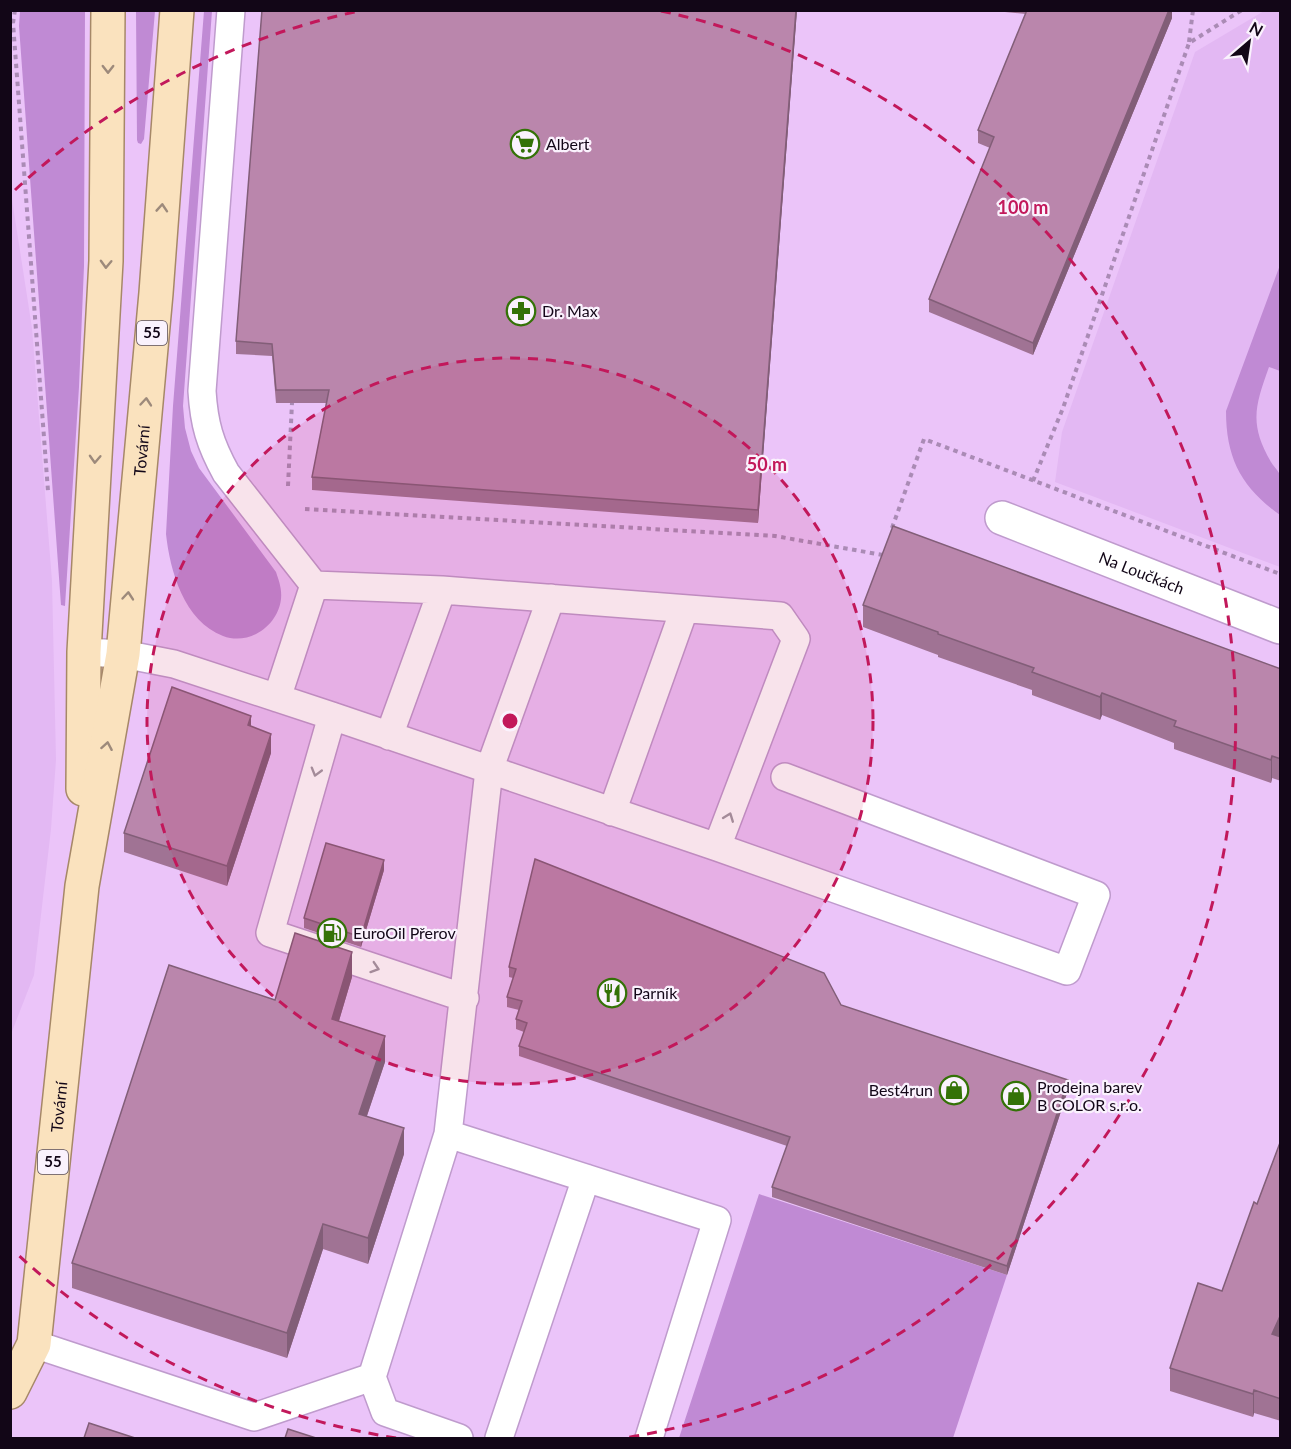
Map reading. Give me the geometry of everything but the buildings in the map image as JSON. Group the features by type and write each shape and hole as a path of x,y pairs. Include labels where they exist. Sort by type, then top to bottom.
{"main road":[{"name":"Tovární","path":"82,886 84,652 106,261 108,10"},
{"name":"Tovární","path":"10,1392 34,1344 82,886 123,654 156,293 177,10"}],"street":[{"name":"Na Loučkách","path":"1002,518 1281,627"}],"lane":[{"path":"231,10 202,391 207,430 226,473 314,585 442,590 780,616 796,639 717,847"},
{"path":"277,698 314,585"},
{"path":"389,736 442,590"},
{"path":"459,1438 385,1412 372,1377 448,1134 489,770 551,598"},
{"path":"612,812 684,610"},
{"path":"84,652 123,654 174,664 717,847 1067,971 1096,895 785,777"},
{"path":"332,716 270,933 465,998"},
{"path":"448,1134 717,1220 649,1438"},
{"path":"499,1438 586,1178"},
{"path":"34,1344 254,1418 372,1377"}],"path":[{"path":"15,10 13,23 48,492"},
{"path":"1034,479 1063,408 1189,43 1193,10"},
{"path":"1189,43 1242,10"},
{"path":"287,496 292,403"},
{"path":"890,534 924,439 1281,574"},
{"path":"297,509 775,536 883,555 887,545"}],"shaded area":[{"path":"20,11 85,11 84,266 65,606 61,605 19,26"},
{"path":"136,11 155,11 144,139 141,144 137,140"},
{"path":"204,11 212,11 183,406 185,428 191,451 199,468 276,572 279,582 281,599 274,618 261,631 243,638 223,636 210,629 189,607 176,579 166,534 173,406"},
{"path":"1264,11 1280,11 1280,567 1055,482 1062,432 1195,52"},
{"path":"11,193 32,328 52,581 56,760 51,829 34,975 11,1034"},
{"path":"1280,265 1280,371 1269,367 1260,393 1256,415 1259,437 1280,477 1280,515 1256,494 1239,471 1229,444 1226,411"},
{"path":"759,1194 1007,1275 953,1438 679,1438"}],"place":[{"name":"Albert","path":"525,144"},
{"name":"Dr. Max","path":"521,311"},
{"name":"EuroOil Přerov","path":"332,933"},
{"name":"Parník","path":"612,993"},
{"name":"Best4run","path":"954,1090"},
{"name":"Prodejna barev B COLOR s.r.o.","path":"1016,1096"}]}
